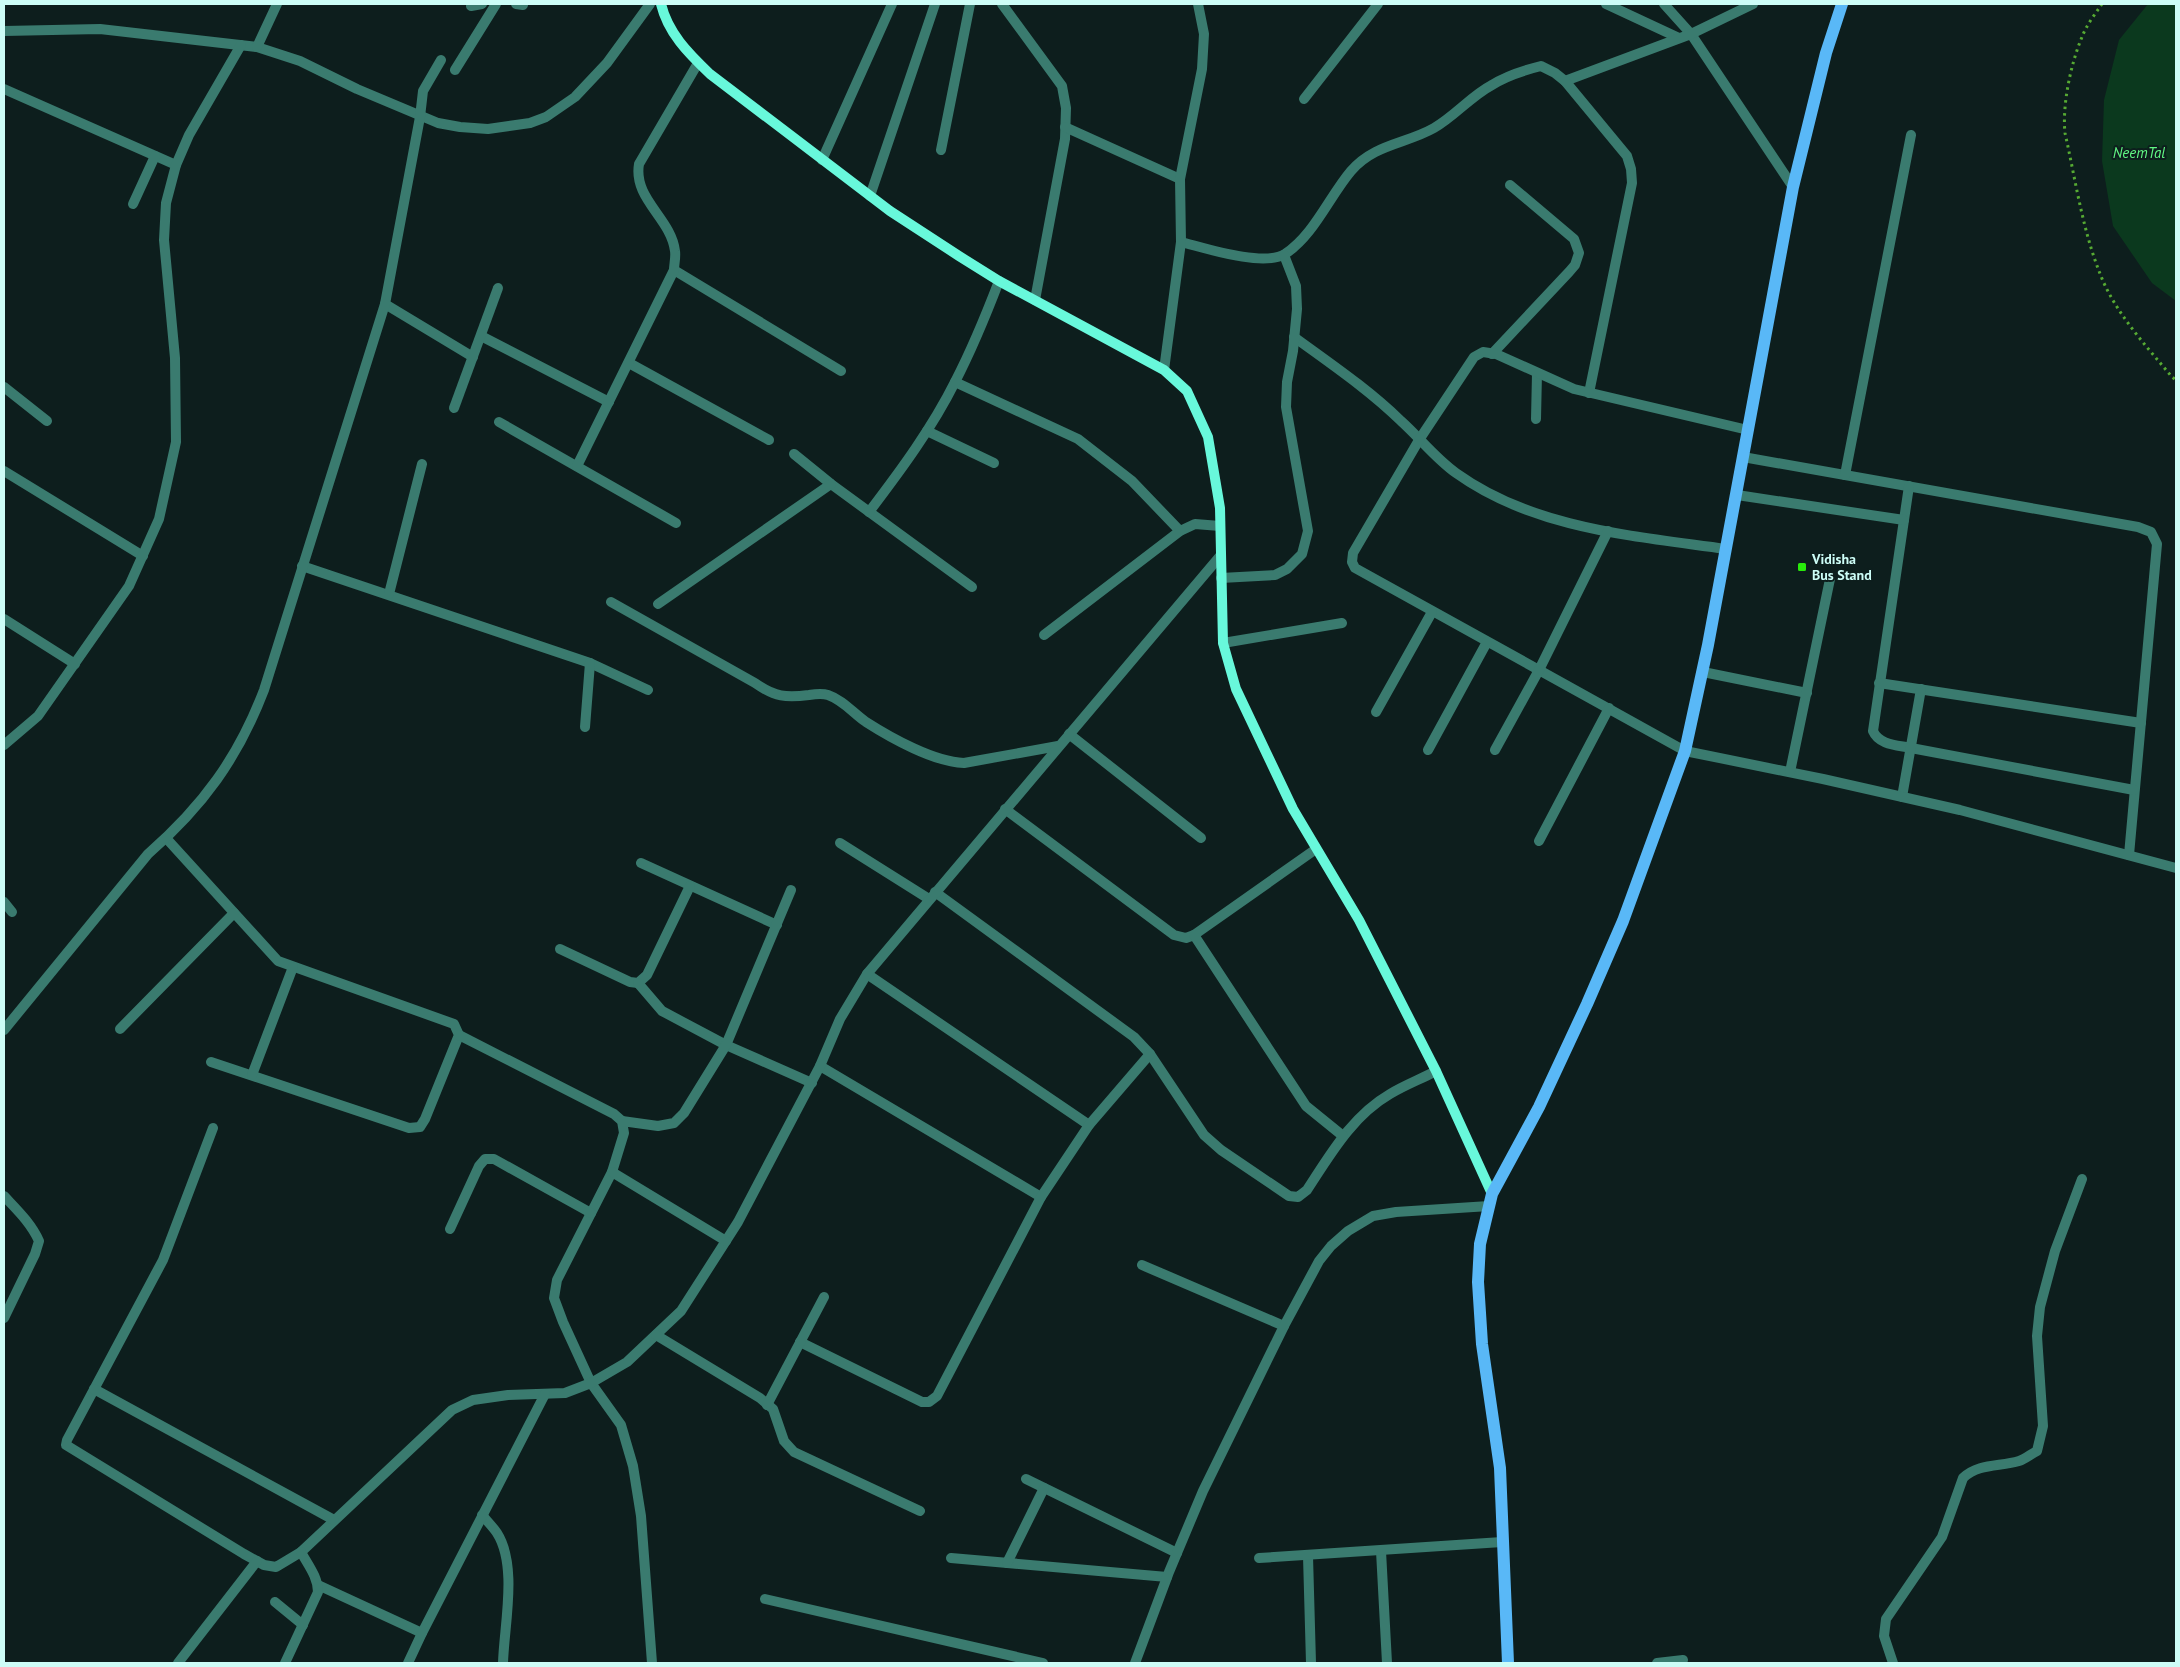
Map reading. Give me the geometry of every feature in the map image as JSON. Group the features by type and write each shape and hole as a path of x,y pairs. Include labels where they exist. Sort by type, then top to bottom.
{"main road":[{"path":"661,4 665,20 685,50 698,63 870,196 913,226 1000,281 1164,370 1187,391 1208,437 1220,508 1223,643 1236,689 1293,809 1359,920 1436,1071 1491,1200"},
{"path":"1508,1663 1500,1468 1482,1344 1478,1282 1480,1244 1491,1200 1539,1107 1591,996 1623,921 1685,750 1726,549 1793,187 1826,53 1842,4"}],"street":[{"path":"257,47 277,4"},
{"path":"455,70 496,4"},
{"path":"822,160 892,4"},
{"path":"870,196 935,4"},
{"path":"941,150 970,4"},
{"path":"1002,4 1062,86 1066,108 1065,127 1036,300"},
{"path":"1164,370 1181,242 1180,179 1202,69 1204,34 1198,4"},
{"path":"1304,99 1378,4"},
{"path":"1606,4 1679,38"},
{"path":"1664,4 1691,34 1793,187"},
{"path":"1565,81 1691,34 1753,4"},
{"path":"4,31 100,29 257,47 300,61 420,117 438,123 488,128 530,123 546,117 575,97 607,63 646,5"},
{"path":"4,745 38,716 129,586 159,519 176,442 175,358 164,240 166,203 176,165 189,135 240,45"},
{"path":"4,1030 111,896 218,780 253,719 264,690 386,304 420,117 422,91 441,60"},
{"path":"577,466 674,270 675,251 670,236 642,190 637,176 639,164 698,63"},
{"path":"1181,242 1232,256 1259,258 1284,255 1305,235 1351,171 1365,158 1393,143 1434,128 1491,85 1541,66 1565,81 1627,156 1632,169 1632,183 1589,393"},
{"path":"4,89 176,165"},
{"path":"1065,127 1180,179"},
{"path":"1845,475 1911,135"},
{"path":"133,204 155,156"},
{"path":"1492,354 1569,272 1575,265 1579,253 1574,239 1510,184"},
{"path":"1221,578 1275,575 1287,569 1302,554 1308,531 1286,407 1287,382 1297,309 1296,286 1284,255"},
{"path":"674,270 841,371"},
{"path":"869,512 900,472 927,431 955,382 979,332 1000,281"},
{"path":"454,408 498,288"},
{"path":"386,304 473,357"},
{"path":"481,336 609,402"},
{"path":"1294,337 1363,387 1403,422 1436,458 1456,474 1486,492 1534,513 1579,526 1726,549"},
{"path":"1748,430 1574,389 1492,354 1483,352 1474,357 1419,440 1353,553 1352,562 1355,568 1432,612 1685,750 1902,797 2176,868"},
{"path":"629,363 769,440"},
{"path":"1536,419 1537,373"},
{"path":"955,382 1078,439 1132,481 1180,531"},
{"path":"4,388 47,421"},
{"path":"499,422 676,523"},
{"path":"927,431 994,463"},
{"path":"794,454 831,484 972,587"},
{"path":"1743,457 2138,527 2150,532 2157,544 2128,855"},
{"path":"389,594 422,464"},
{"path":"4,471 143,556"},
{"path":"658,604 831,484"},
{"path":"1909,486 1872,731 1876,738 1882,742 1911,748 2134,790"},
{"path":"1736,494 1904,520"},
{"path":"1044,635 1180,531 1195,524 1220,526"},
{"path":"1495,750 1539,670 1608,531"},
{"path":"214,1128 163,1260 66,1445 258,1561 276,1567 301,1552 452,1410 473,1400 565,1393 591,1383 627,1362 681,1311 738,1222 812,1083 840,1019 867,974 1221,555"},
{"path":"302,566 590,663 648,690"},
{"path":"1790,772 1830,579"},
{"path":"611,602 768,692 779,696 794,697 827,694 842,702 865,721 935,758 964,763 1058,746"},
{"path":"1376,712 1432,612"},
{"path":"4,619 75,664"},
{"path":"1223,643 1342,623"},
{"path":"1428,750 1487,642"},
{"path":"585,727 590,663"},
{"path":"1702,672 1807,693"},
{"path":"1879,683 2141,723"},
{"path":"1902,797 1920,689"},
{"path":"1540,841 1609,708"},
{"path":"1069,734 1201,838"},
{"path":"1005,809 1174,935 1186,938 1194,935 1316,848"},
{"path":"166,838 278,961 454,1024 460,1035 614,1114 622,1121 658,1126 674,1123 684,1113 726,1045 791,890"},
{"path":"840,843 932,895 1134,1037 1150,1054 1204,1135 1220,1150 1289,1196 1298,1197 1307,1190 1343,1136 1364,1114 1384,1098 1436,1071"},
{"path":"641,862 776,925"},
{"path":"638,983 647,976 690,886"},
{"path":"4,902 12,912"},
{"path":"120,1029 234,914"},
{"path":"1194,935 1306,1106 1343,1136"},
{"path":"560,949 630,982 638,983 662,1011 726,1045 812,1083"},
{"path":"252,1075 293,967"},
{"path":"867,974 1089,1125"},
{"path":"211,1062 408,1128 420,1127 460,1035"},
{"path":"800,1342 922,1402 929,1402 937,1396 1041,1197 1089,1125 1150,1054"},
{"path":"820,1066 1041,1197"},
{"path":"622,1121 624,1132 612,1172 558,1280 554,1298 591,1383 620,1425 633,1466 641,1516 652,1663"},
{"path":"450,1229 479,1166 485,1159 494,1159 591,1213"},
{"path":"612,1172 726,1241"},
{"path":"1893,1663 1884,1636 1886,1619 1942,1537 1963,1478 1970,1471 1980,1467 2020,1460 2037,1451 2043,1426 2037,1336 2040,1306 2055,1251 2082,1179"},
{"path":"4,1196 29,1224 39,1241 35,1254 4,1318"},
{"path":"1135,1663 1167,1577 1203,1491 1284,1326 1319,1261 1331,1246 1348,1231 1373,1216 1491,1200"},
{"path":"1142,1265 1284,1326"},
{"path":"767,1404 824,1297"},
{"path":"656,1335 773,1409 784,1441 794,1452 920,1511"},
{"path":"94,1389 334,1520"},
{"path":"408,1663 545,1394"},
{"path":"1026,1480 1177,1553"},
{"path":"1007,1563 1044,1488"},
{"path":"482,1515 498,1534 503,1546 510,1586 503,1663"},
{"path":"1259,1558 1502,1542"},
{"path":"1381,1551 1387,1663"},
{"path":"285,1663 318,1592 318,1585 301,1552"},
{"path":"1308,1556 1311,1663"},
{"path":"951,1558 1167,1577"},
{"path":"178,1663 258,1561"},
{"path":"318,1585 422,1633"},
{"path":"765,1599 1043,1663"},
{"path":"275,1602 303,1625"},
{"path":"1657,1663 1683,1660"}],"path":[{"path":"2102,4 2082,36 2067,91 2063,117 2065,133 2090,246 2104,281 2118,309 2137,335 2176,380"}],"water":[{"name":"NeemTal","path":"2148,4 2176,4 2176,301 2152,283 2113,226 2102,161 2104,100 2119,40"}],"place":[{"name":"Vidisha Bus Stand","path":"1802,567"}]}
